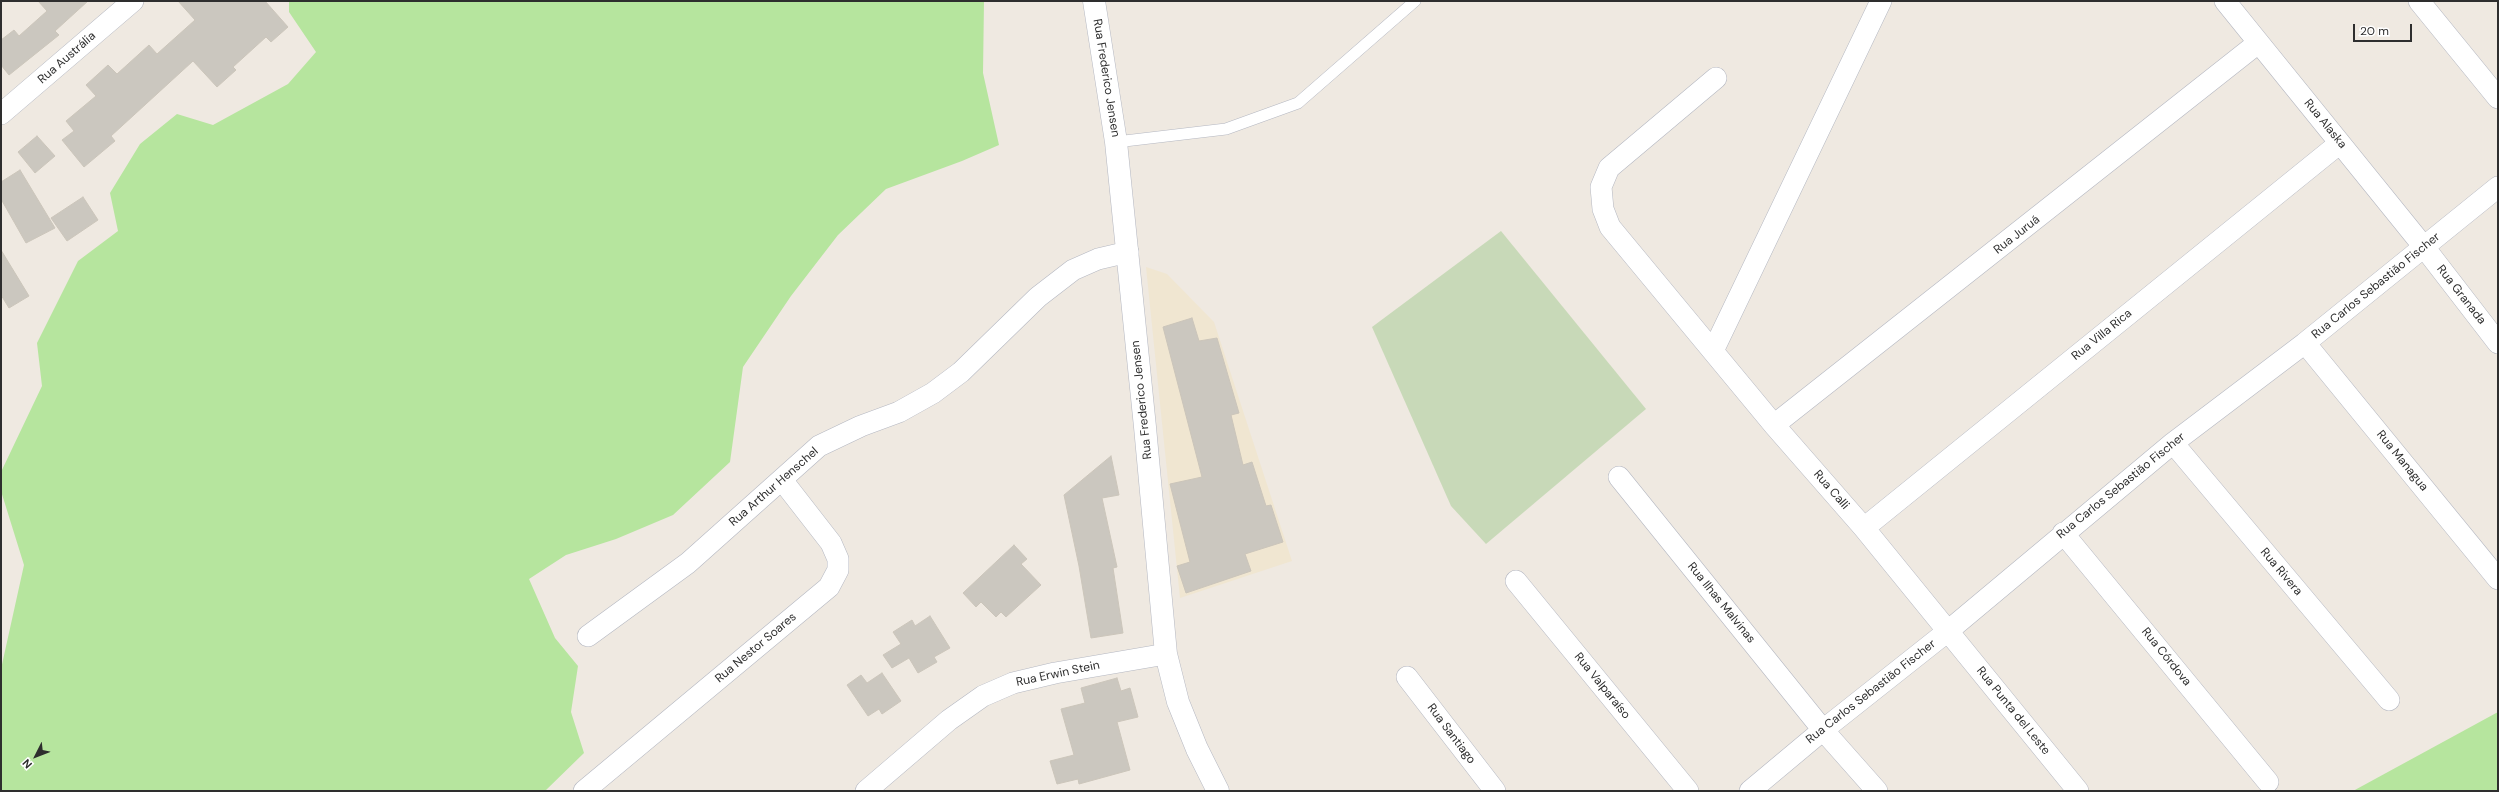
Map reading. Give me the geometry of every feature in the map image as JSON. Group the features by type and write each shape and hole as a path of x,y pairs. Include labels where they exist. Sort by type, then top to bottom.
{"main road":[{"name":"Rua Frederico Jensen","path":"1094,1 1116,142 1128,252 1166,654 1178,702 1197,749 1218,791"}],"street":[{"name":"Rua Austrália","path":"1,114 133,1"},
{"path":"1713,351 1881,1"},
{"name":"Rua Alaska","path":"2224,1 2424,247"},
{"path":"2419,1 2498,98"},
{"name":"Rua Juruá","path":"1774,425 2258,43"},
{"name":"Rua Calli","path":"1716,78 1609,168 1601,187 1602,209 1610,226 1774,425 1864,528 1948,631"},
{"name":"Rua Villa Rica","path":"1864,528 2340,143"},
{"name":"Rua Carlos Sebastião Fischer","path":"1750,791 1823,730 1948,631 2173,443 2305,343 2498,187"},
{"name":"Rua Granada","path":"2424,247 2498,342"},
{"name":"Rua Arthur Henschel","path":"588,636 688,563 819,446 861,426 899,412 934,393 961,372 1038,297 1072,270 1098,259 1128,252"},
{"name":"Rua Managua","path":"2305,343 2498,579"},
{"name":"Rua Rivera","path":"2173,443 2389,700"},
{"name":"Rua Ilhas Malvinas","path":"1619,477 1823,730 1877,791"},
{"name":"Rua Nestor Soares","path":"584,791 829,587 838,570 838,559 834,548 782,480"},
{"name":"Rua Córdova","path":"2064,533 2268,782"},
{"name":"Rua Valparaíso","path":"1516,581 1688,791"},
{"name":"Rua Punta del Leste","path":"1948,631 2078,791"},
{"name":"Rua Erwin Stein","path":"866,791 950,720 983,696 1013,683 1055,673 1166,654"},
{"name":"Rua Santiago","path":"1407,677 1495,791"}],"lane":[{"path":"1116,142 1226,129 1298,103 1415,1"}],"shaded area":[{"path":"1146,267 1167,274 1214,322 1292,561 1180,598"}],"green space":[{"path":"289,1 984,1 983,73 999,145 962,161 886,189 838,235 791,296 743,367 730,462 673,515 616,539 566,555 529,579 555,638 578,666 571,712 584,753 545,791 1,791 1,669 24,565 1,491 1,472 42,386 37,343 78,261 118,231 110,193 140,144 177,114 213,125 288,84 316,52 289,12"},
{"path":"1501,231 1646,409 1486,544 1451,506 1372,327"},
{"path":"2498,712 2498,791 2353,791"}],"building":[{"path":"38,1 88,1 55,31 59,35 9,75 1,65 1,40 14,30 19,36 47,11"},
{"path":"178,1 265,1 288,27 271,42 266,37 233,67 236,70 217,87 193,61 111,136 115,141 84,167 62,140 74,131 66,121 96,96 86,85 108,65 117,74 149,45 157,54 195,20"},
{"path":"37,136 55,156 35,173 18,152"},
{"path":"20,170 55,228 26,243 1,199 1,182"},
{"path":"83,197 98,220 67,241 51,218"},
{"path":"1,250 29,296 9,308 1,295"},
{"path":"1192,318 1199,341 1217,338 1239,413 1231,415 1243,465 1252,462 1266,506 1271,505 1283,542 1245,554 1251,571 1186,593 1177,566 1190,562 1170,484 1202,477 1163,327"},
{"path":"1111,456 1119,495 1102,498 1117,567 1113,568 1123,633 1091,638 1079,566 1064,495"},
{"path":"1014,545 1027,559 1021,564 1041,585 1006,617 1001,612 996,617 981,602 976,607 963,593"},
{"path":"930,616 950,648 934,657 937,662 918,673 909,658 892,668 883,655 901,644 893,632 912,620 915,626"},
{"path":"882,673 901,701 882,714 879,709 868,716 847,685 861,675 867,683"},
{"path":"1117,678 1121,691 1130,688 1138,717 1117,722 1130,770 1079,784 1078,779 1057,784 1050,761 1074,755 1061,709 1085,703 1081,688"}]}
